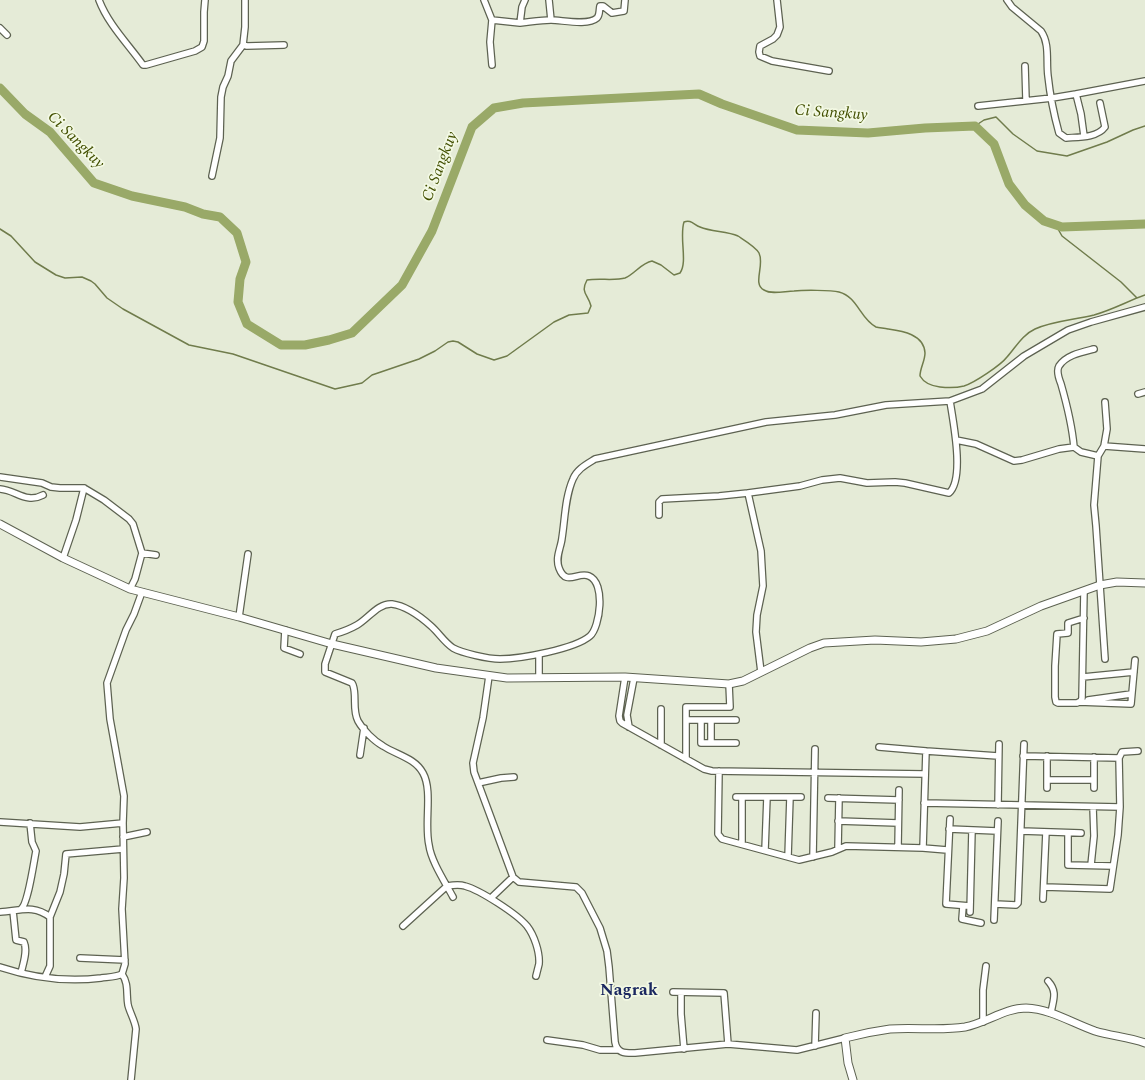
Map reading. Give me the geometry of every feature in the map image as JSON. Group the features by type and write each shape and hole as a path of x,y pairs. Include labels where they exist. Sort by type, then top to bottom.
{"street":[{"path":"100,0 103,9 115,28 143,65 195,51 202,47 204,40 205,0"},
{"path":"212,176 220,138 221,97 223,87 228,76 231,61 243,45 245,0"},
{"path":"484,0 492,20 490,42 492,65"},
{"path":"520,23 522,7 525,0"},
{"path":"549,0 551,20"},
{"path":"492,20 520,23 551,20 571,22 590,21 596,19 600,6 603,6 612,13 622,12 624,10 625,0"},
{"path":"777,0 780,27 775,38 760,46 760,56 772,61 830,70"},
{"path":"1007,0 1012,7 1044,35 1047,46 1047,74 1059,133 1066,138 1084,136 1102,131 1105,128 1100,103"},
{"path":"0,28 7,35"},
{"path":"243,45 284,45"},
{"path":"1025,66 1026,100"},
{"path":"978,106 1052,98 1145,81"},
{"path":"1076,94 1084,136"},
{"path":"453,897 429,847 427,833 428,785 424,774 418,766 410,760 371,738 359,723 355,714 356,703 352,683 325,672 325,664 335,634 356,626 383,605 392,604 402,606 416,614 454,648 500,659 539,654 580,642 594,633 597,624 600,592 597,583 589,576 583,575 575,578 568,578 564,576 558,568 558,554 562,539 564,514 573,478 583,466 595,459 766,422 835,414 886,405 922,404 950,401 982,389 1024,356 1068,330 1145,307"},
{"path":"1074,448 1070,413 1058,376 1058,369 1059,365 1074,355 1094,350"},
{"path":"1138,394 1145,392"},
{"path":"659,515 659,502 662,499 748,493 800,486 822,480 840,478 867,483 905,483 949,493 953,488 957,473 956,440 950,401"},
{"path":"1105,402 1107,429 1104,446 1098,456 1094,510 1105,658"},
{"path":"956,440 976,444 1014,461 1059,449 1074,448 1081,452 1098,456"},
{"path":"1104,446 1145,449"},
{"path":"0,477 42,483 51,487 84,488 104,500 129,519 133,524 142,553 135,579 130,589"},
{"path":"63,558 76,520 84,488"},
{"path":"0,489 33,499 43,495"},
{"path":"748,493 762,551 763,586 757,616 756,632 761,672"},
{"path":"0,524 63,558 130,589 239,617 332,644 436,668 507,678 625,677 729,684 743,681 810,648 824,643 875,640 921,642 956,640 987,631 1036,608 1100,585 1117,582 1145,583"},
{"path":"142,553 156,556"},
{"path":"239,617 248,554"},
{"path":"1080,702 1083,677 1084,591"},
{"path":"0,966 21,974 61,980 83,980 114,977 122,974 124,970 125,960 122,909 124,878 124,796 110,719 107,683 126,630 142,592"},
{"path":"1084,618 1068,623 1068,633 1058,634 1055,666 1056,702 1131,704 1135,660"},
{"path":"285,630 284,648 300,654"},
{"path":"539,654 540,678"},
{"path":"1083,677 1134,672"},
{"path":"489,676 483,718 473,768 513,877 516,881 522,883 576,887 582,894 600,928 609,967 615,1042 618,1050"},
{"path":"625,677 619,718 622,723 709,771 925,774"},
{"path":"629,727 627,715 634,678"},
{"path":"686,759 686,707 730,707 729,684"},
{"path":"1080,702 1131,694"},
{"path":"661,708 661,745"},
{"path":"686,720 736,720"},
{"path":"701,720 701,743 736,743"},
{"path":"711,720 711,743"},
{"path":"360,755 364,728"},
{"path":"998,805 999,744"},
{"path":"995,904 1016,905 1018,903 1024,744"},
{"path":"879,747 998,756"},
{"path":"812,857 815,749"},
{"path":"923,848 926,751"},
{"path":"1044,887 1108,890 1110,888 1112,866 1118,836 1120,807 1119,758 1122,752 1138,751"},
{"path":"1024,756 1119,758"},
{"path":"1047,756 1047,788"},
{"path":"1094,757 1094,788"},
{"path":"719,771 718,834 722,839 799,860 846,846 947,850"},
{"path":"478,782 514,777"},
{"path":"1047,780 1094,780"},
{"path":"898,847 899,790"},
{"path":"742,844 739,797 801,797"},
{"path":"765,850 766,797"},
{"path":"788,857 790,797"},
{"path":"828,798 899,800"},
{"path":"838,849 839,798"},
{"path":"924,803 1120,807"},
{"path":"1092,865 1094,836 1093,807"},
{"path":"950,819 947,850 946,904 963,906 970,909 972,830"},
{"path":"838,821 898,823"},
{"path":"994,920 998,821"},
{"path":"0,822 30,823 62,827 123,823"},
{"path":"21,909 24,907 34,869 34,858 36,851 32,842 30,823"},
{"path":"949,829 997,831"},
{"path":"123,837 147,832"},
{"path":"1021,832 1081,833"},
{"path":"1043,899 1046,832"},
{"path":"1068,833 1068,865 1112,866"},
{"path":"45,977 50,966 50,917 60,892 66,854 123,849"},
{"path":"491,898 513,877"},
{"path":"403,926 447,886 456,884 466,886 491,898 527,926 534,938 538,954 539,963 536,976"},
{"path":"963,906 962,918 964,920 981,923"},
{"path":"0,912 26,908 38,910 50,917"},
{"path":"13,911 16,940 24,942 25,946 25,956 21,974"},
{"path":"80,958 125,960"},
{"path":"983,1022 983,996 986,966"},
{"path":"122,974 126,980 128,1005 135,1021 136,1029 131,1080"},
{"path":"1048,981 1052,985 1054,992 1051,1014"},
{"path":"673,992 724,993 728,1044"},
{"path":"681,993 684,1048"},
{"path":"547,1040 583,1045 600,1050 618,1050 625,1053 728,1044 797,1050 889,1029 956,1028 972,1026 1021,1009 1037,1009 1094,1030 1145,1043"},
{"path":"815,1046 816,1013"},
{"path":"845,1038 848,1063 853,1080"}],"waterway":[{"name":"Ci Sangkuy","path":"0,88 25,114 50,132 94,183 132,196 185,207 203,214 220,217 237,233 246,262 240,279 238,302 247,324 281,345 305,345 352,333 402,285 432,231 472,127 494,108 523,103 699,94 722,104 797,130 868,133 925,128 975,126 994,144 1009,184 1025,205 1044,221 1062,227 1145,224"},
{"path":"975,126 984,120 996,117 1013,134 1037,151 1067,156 1107,142 1145,126"},
{"path":"0,229 11,236 35,262 56,275 65,278 82,277 91,281 107,298 123,309 189,345 233,354 335,389 362,383 372,375 419,359 448,342 453,341 458,342 477,354 494,360 507,356 554,322 569,315 588,313 591,306 584,291 587,280 625,278 648,262 652,261 661,265 674,275 680,273 683,262 682,235 684,222 686,221 705,229 738,236 755,248 759,253 761,263 759,283 764,290 775,293 810,290 839,292 851,298 866,319 876,327 906,332 917,338 924,347 925,353 920,376 926,382 937,387 958,387 974,381 999,364 1023,338 1035,329 1049,324 1101,313 1145,295"},
{"path":"1057,225 1062,236 1121,282 1137,298"}],"district":[{"name":"Nagrak","path":"629,992"}]}
